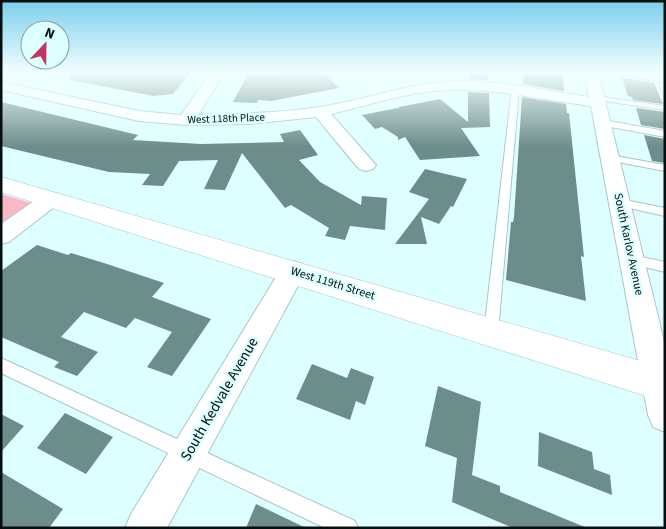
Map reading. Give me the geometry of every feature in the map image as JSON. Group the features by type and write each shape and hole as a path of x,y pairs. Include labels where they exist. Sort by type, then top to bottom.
{"street":[{"name":"West 118th Place","path":"51,97 139,116 186,120 250,119 320,112 385,97"},
{"path":"186,120 202,97"},
{"name":"West 118th Place","path":"547,97 600,108"},
{"name":"South Karlov Avenue","path":"597,97 661,384 665,415"},
{"path":"320,112 366,165"},
{"name":"West 119th Street","path":"1,184 661,384"},
{"path":"1,236 51,199"},
{"name":"South Kedvale Avenue","path":"145,528 293,271"}],"lane":[{"path":"491,332 514,97"},
{"path":"600,108 665,108"},
{"path":"600,108 665,134"},
{"path":"610,158 665,168"},
{"path":"620,203 665,212"},
{"path":"632,260 665,267"},
{"path":"1,365 348,528"}],"shaded area":[{"path":"1,194 31,203 1,224"}],"building":[{"path":"236,97 294,97 271,101 258,100 257,103 233,102"},
{"path":"468,97 489,97 490,127 461,128 480,156 420,160 405,137 398,140 398,137 382,127 375,129 362,115 399,109 399,107 440,99 468,122"},
{"path":"522,97 566,104 567,113 569,113 584,257 581,256 586,301 506,280 511,222 513,222 514,217"},
{"path":"632,97 660,97 663,104 633,100"},
{"path":"1,102 138,135 133,140 201,144 284,142 280,134 300,130 318,155 299,160 320,182 361,205 362,196 387,198 385,230 350,226 345,240 325,236 329,228 291,205 285,208 242,153 225,190 204,189 218,160 179,161 163,186 142,185 150,174 109,172 1,146"},
{"path":"636,108 665,112 665,129 641,125"},
{"path":"644,135 665,139 665,163 652,161"},
{"path":"425,169 467,179 453,207 451,206 439,224 421,217 427,244 395,244 429,199 409,192"},
{"path":"37,245 68,255 71,253 164,283 152,297 211,319 172,376 147,367 172,332 135,318 126,328 84,312 61,337 98,352 77,376 54,367 59,362 1,337 1,271"},
{"path":"312,364 347,378 351,368 374,377 365,405 356,401 350,420 296,399"},
{"path":"438,386 481,402 472,475 500,486 500,492 587,528 513,528 452,502 457,458 425,446"},
{"path":"65,413 113,437 86,474 37,448"},
{"path":"1,414 24,426 1,452"},
{"path":"539,432 592,452 594,469 610,475 612,495 538,466"},
{"path":"1,472 63,509 49,528 1,528"},
{"path":"256,504 306,528 246,528"}]}
